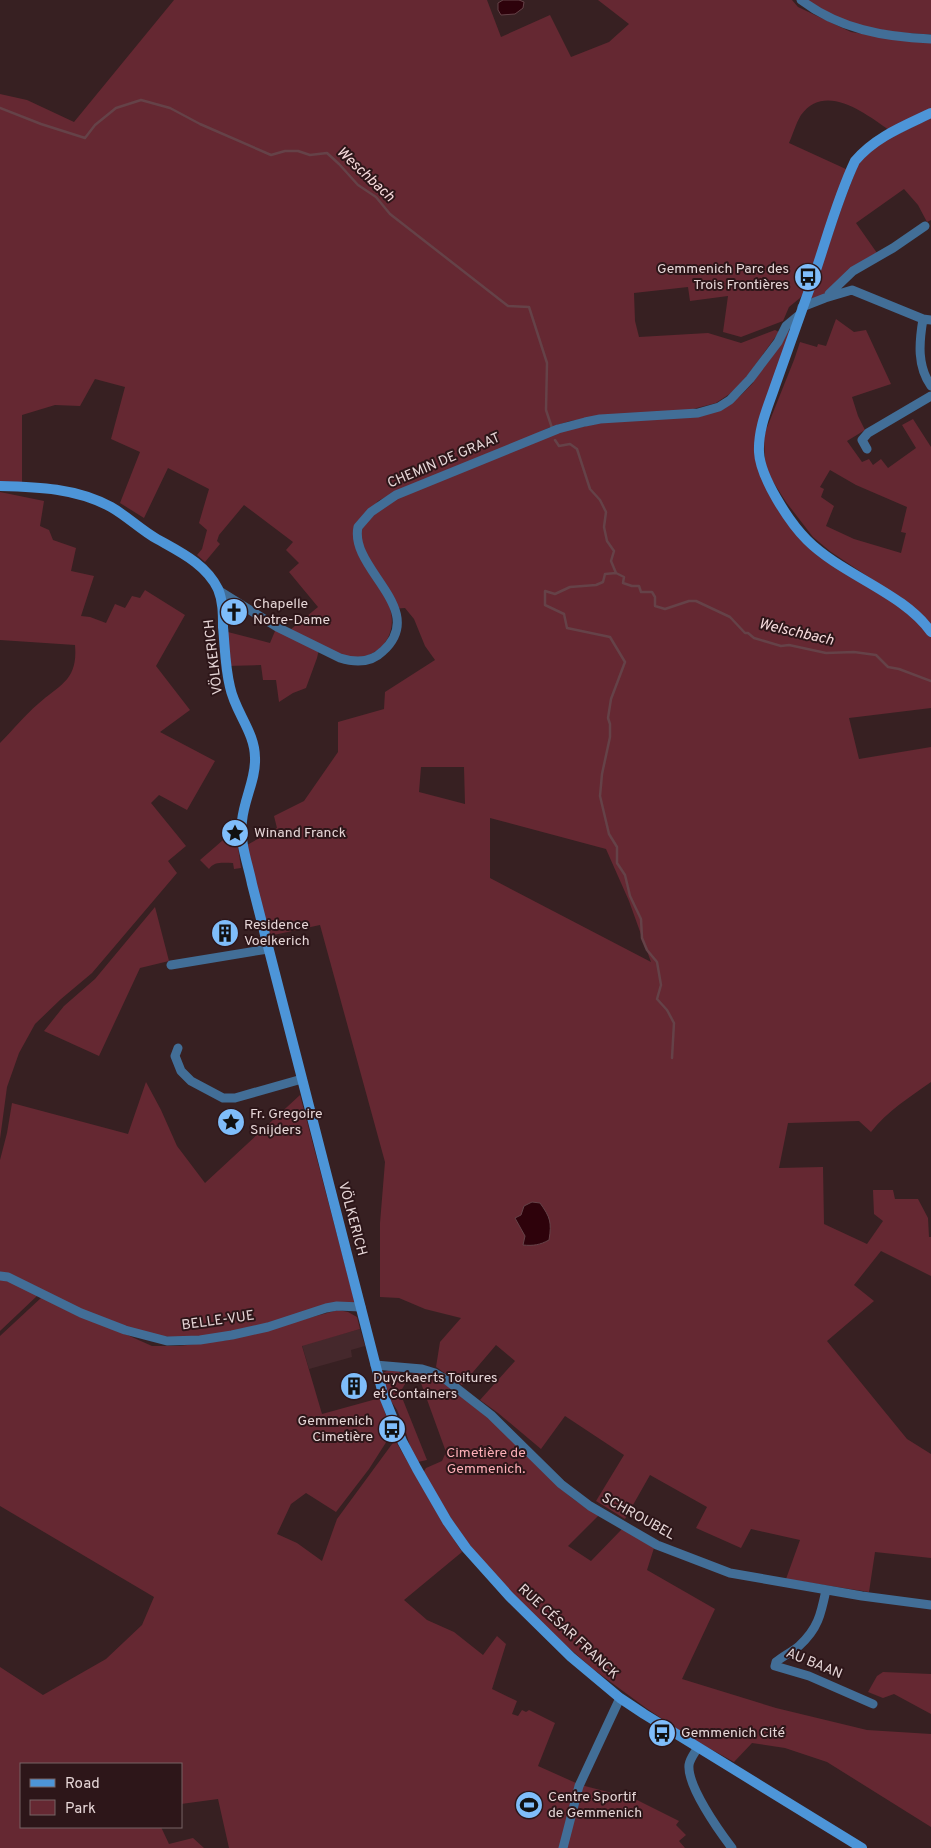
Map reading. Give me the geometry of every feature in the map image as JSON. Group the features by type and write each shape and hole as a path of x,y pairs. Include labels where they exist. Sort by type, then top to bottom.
{"main road":[{"path":"931,113 878,140 862,153 856,162 800,312 761,429 759,451 764,474 786,512 808,540 842,566 916,615 931,632"},
{"name":"VÖLKERICH","path":"0,486 51,488 79,494 112,507 144,531 190,559 204,571 218,590 222,605 229,686 233,700 248,730 256,758 244,810 242,834 252,884 375,1365"},
{"name":"RUE CÉSAR FRANCK","path":"375,1365 383,1394 402,1441 447,1521 466,1548 509,1596 549,1636 590,1674 620,1698 862,1848"}],"street":[{"path":"800,0 813,9 853,28 907,38 931,39"},
{"path":"825,298 853,271 926,226"},
{"path":"800,312 825,298 852,290 927,320 920,358 924,377 931,386"},
{"name":"CHEMIN DE GRAAT","path":"218,590 277,626 340,658 351,662 362,662 372,659 388,647 397,626 394,607 358,542 358,527 376,507 412,488 558,429 600,419 698,413 719,407 730,400 750,379 778,342 786,326 800,312"},
{"path":"867,449 862,440 868,433 931,396"},
{"path":"171,965 268,949"},
{"path":"178,1048 175,1056 181,1071 191,1081 223,1098 234,1098 302,1079"},
{"name":"BELLE-VUE","path":"0,1276 125,1330 167,1341 200,1340 232,1335 268,1327 326,1308 337,1306 361,1307"},
{"name":"SCHROUBEL","path":"375,1365 400,1366 430,1371 445,1379 491,1416 561,1484 590,1506 657,1545 730,1574 826,1590 931,1604"},
{"name":"AU BAAN","path":"826,1590 817,1625 799,1646 782,1656 775,1666 809,1676 873,1704"},
{"path":"563,1848 578,1786 620,1698"},
{"path":"698,1747 690,1761 691,1776 701,1801 714,1825 732,1848"}],"shaded area":[{"path":"503,0 519,0 524,2 523,8 515,14 501,15 498,10 498,3"},
{"path":"532,1202 540,1203 548,1216 550,1224 549,1240 536,1245 523,1245 525,1236 515,1218 521,1215 524,1206"},
{"path":"360,1329 365,1346 351,1350 352,1357 309,1369 302,1345"}],"green space":[{"path":"174,0 487,0 501,37 550,15 571,57 609,42 629,24 598,0 792,0 798,7 851,32 931,43 931,108 889,130 857,109 833,101 822,101 811,105 799,118 789,143 848,170 806,289 800,298 789,307 783,321 741,337 723,332 728,296 690,301 688,287 634,293 635,321 639,337 708,333 741,343 775,330 779,332 734,391 716,403 689,410 599,417 570,421 548,428 519,442 401,489 378,501 374,506 563,431 604,422 701,416 722,410 752,384 788,331 790,332 755,448 795,532 906,611 931,637 931,708 849,718 859,759 931,747 931,1082 891,1111 871,1132 859,1121 788,1123 779,1168 823,1167 824,1224 867,1244 883,1221 874,1214 873,1190 893,1190 895,1199 918,1199 928,1218 929,1237 931,1237 931,1276 881,1251 854,1285 874,1301 827,1341 907,1439 931,1454 931,1558 875,1552 869,1592 786,1579 800,1540 751,1529 741,1548 696,1528 707,1507 650,1475 625,1519 596,1501 624,1455 565,1416 541,1449 480,1400 515,1361 496,1345 462,1385 436,1367 440,1342 461,1318 425,1309 399,1298 380,1297 380,1223 385,1162 320,925 269,936 247,845 277,828 274,816 304,801 338,752 338,722 384,709 385,692 435,660 425,646 414,619 405,608 390,609 392,625 387,640 376,651 368,655 350,657 320,645 306,688 293,693 279,702 276,680 263,680 261,665 226,666 224,631 270,643 278,624 290,630 318,607 289,572 299,563 286,550 293,542 244,505 219,535 217,541 220,544 205,562 197,555 202,549 207,530 199,523 209,489 168,468 144,518 120,503 140,452 111,439 125,387 95,379 80,406 55,405 22,415 22,482 0,481 0,94 27,100 74,122","holes":["421,767 464,767 465,804 419,792","490,818 606,849 629,901 651,962 490,878"]},
{"path":"806,0 931,0 931,34 882,30 849,22 819,9"},
{"path":"931,118 931,220 927,222 918,205 904,189 856,223 877,253 852,269 823,295 813,299 811,297 858,165 871,150 888,139"},
{"path":"836,319 854,332 866,330 891,384 852,397 865,430 847,441 862,462 869,459 873,465 881,459 888,468 916,448 902,425 913,419 931,447 931,624 912,606 831,552 813,537 786,502 765,465 764,435 800,342 817,347 818,344 826,346","holes":["830,470 856,485 907,507 901,532 906,533 901,553 854,539 826,526 834,506 821,497 824,489 820,487"]},
{"path":"0,492 44,501 40,526 49,530 53,540 76,548 71,571 94,576 81,616 106,623 115,604 125,608 132,596 140,598 145,590 185,615 156,666 190,710 160,732 215,761 187,810 159,795 151,803 186,846 168,861 177,873 92,973 35,1024 19,1053 7,1087 0,1139 0,743 33,708 61,686 71,674 74,666 75,645 0,640"},
{"path":"230,834 236,837 237,840 241,868 234,869 233,863 223,863 211,866 209,869 200,860"},
{"path":"155,907 169,961 140,968 99,1056 44,1031 64,1006 95,979"},
{"path":"146,1082 177,1146 205,1183 300,1095 355,1303 248,1329 191,1337 165,1337 141,1333 81,1310 0,1273 0,1160 12,1103 128,1134"},
{"path":"0,1279 38,1295 0,1331"},
{"path":"42,1297 152,1346 179,1346 228,1340 338,1310 348,1312 357,1317 360,1329 302,1346 322,1414 380,1398 392,1433 369,1469 336,1512 306,1493 291,1504 277,1534 297,1543 322,1561 337,1519 395,1440 462,1552 404,1600 427,1620 454,1632 483,1655 497,1636 506,1644 492,1689 517,1701 512,1714 518,1716 522,1710 526,1712 529,1710 555,1723 538,1766 576,1783 562,1848 229,1848 218,1799 182,1804 182,1763 20,1763 20,1828 161,1828 169,1844 193,1838 204,1848 0,1848 0,1667 43,1695 106,1659 142,1625 154,1597 0,1506 0,1336"},
{"path":"390,1369 399,1371 405,1384 401,1395 427,1460 418,1462 411,1450 397,1410 389,1398 382,1376 383,1373"},
{"name":"Cimetière de Gemmenich.","path":"417,1372 432,1375 431,1380 439,1379 516,1443 565,1492 599,1515 568,1546 591,1561 623,1528 654,1548 647,1570 715,1609 682,1679 776,1708 867,1730 931,1734 931,1827 827,1762 785,1748 752,1743 734,1762 689,1737 646,1708 593,1669 554,1635 499,1579 464,1539 423,1473 426,1468 442,1461 446,1452 421,1383 414,1383 410,1378 411,1373"},
{"path":"883,1672 931,1674 931,1714 894,1694 883,1698 868,1692 877,1676"},
{"path":"581,1785 635,1799 679,1821 676,1825 686,1835 679,1841 685,1848 567,1848"}],"waterway":[{"name":"Weschbach","path":"0,108 85,138 95,125 116,108 141,100 170,108 200,124 271,155 285,151 298,151 310,155 327,153 358,185 376,197 390,214 508,306 529,307 547,363 546,410 552,428"},
{"name":"Welschbach","path":"555,440 559,446 570,444 577,449 590,489 600,500 606,512 604,527 607,541 614,551 611,561 616,573 624,577 623,583 639,586 641,592 652,592 655,597 655,606 665,609 689,601 696,601 730,617 745,633 754,638 781,646 789,645 826,653 854,652 876,655 888,667 899,669 931,681"},
{"path":"616,573 605,574 603,582 596,585 570,587 555,594 545,591 545,605 564,614 567,628 610,637 625,662 611,699 608,718 610,737 602,774 600,796 609,834 617,847 617,863 625,875 630,896 641,919 642,938 647,950 657,962 661,985 657,999 667,1010 674,1023 672,1058"}],"place":[{"name":"Gemmenich Parc des Trois Frontières","path":"808,277"},
{"name":"Chapelle Notre-Dame","path":"234,612"},
{"name":"Winand Franck","path":"235,833"},
{"name":"Residence Voelkerich","path":"225,933"},
{"name":"Fr. Gregoire Snijders","path":"231,1122"},
{"name":"Duyckaerts Toitures et Containers","path":"354,1386"},
{"name":"Gemmenich Cimetière","path":"392,1429"},
{"name":"Gemmenich Cité","path":"662,1733"},
{"name":"Centre Sportif de Gemmenich","path":"529,1805"}]}
